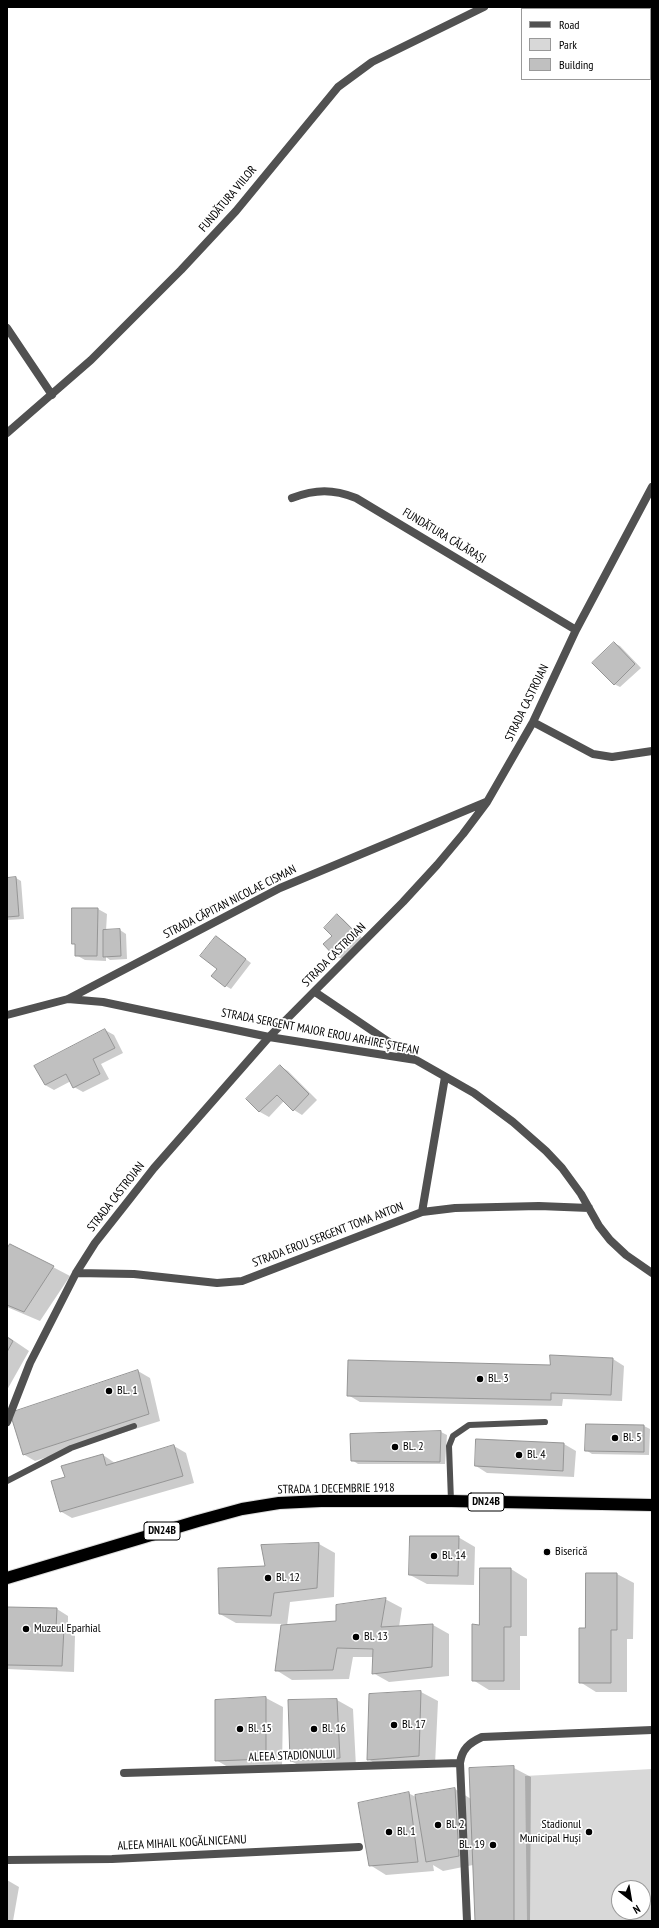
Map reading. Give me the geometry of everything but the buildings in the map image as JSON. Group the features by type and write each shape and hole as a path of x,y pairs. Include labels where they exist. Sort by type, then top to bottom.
{"highway":[{"name":"STRADA 1 DECEMBRIE 1918","path":"7,1578 242,1509 279,1503 321,1501 451,1501 652,1505"}],"street":[{"name":"FUNDĂTURA VIILOR","path":"7,433 92,360 182,270 236,210 338,87 372,62 484,7"},
{"path":"7,328 52,395"},
{"name":"STRADA CASTROIAN","path":"7,1422 30,1363 76,1273 95,1243 154,1168 269,1037 418,886 463,834 487,802 533,722 576,630 652,487"},
{"name":"FUNDĂTURA CĂLĂRAȘI","path":"292,498 309,492 325,490 340,492 356,498 576,630"},
{"path":"533,722 593,754 612,756 652,751"},
{"name":"STRADA CĂPITAN NICOLAE CISMAN","path":"7,1015 68,999 280,888 487,802"},
{"path":"315,992 416,1060"},
{"name":"STRADA SERGENT MAJOR EROU ARHIRE ȘTEFAN","path":"68,999 103,1002 269,1037 416,1060 474,1093 513,1122 546,1151 562,1168 589,1208 599,1226 610,1240 626,1255 652,1273"},
{"path":"422,1212 445,1077"},
{"name":"STRADA EROU SERGENT TOMA ANTON","path":"76,1273 134,1274 217,1283 242,1281 422,1212 455,1208 539,1206 589,1208"},
{"path":"467,1921 460,1763 461,1756 468,1745 482,1737 652,1730"},
{"name":"ALEEA STADIONULUI","path":"124,1773 460,1763"},
{"name":"ALEEA MIHAIL KOGĂLNICEANU","path":"7,1860 112,1859 359,1847"}],"lane":[{"path":"451,1501 449,1446 453,1436 469,1425 544,1422"},
{"path":"7,1481 71,1448 134,1426"}],"green space":[{"name":"Stadionul Municipal Huși","path":"652,1769 652,1921 527,1921 525,1776"}],"place":[{"name":"BL. 3","path":"480,1379"},
{"name":"BL. 1","path":"109,1391"},
{"name":"Bl. 5","path":"615,1438"},
{"name":"BL. 2","path":"395,1447"},
{"name":"Bl. 4","path":"519,1455"},
{"name":"Biserică","path":"547,1552"},
{"name":"Bl. 14","path":"434,1556"},
{"name":"Bl. 12","path":"268,1578"},
{"name":"Muzeul Eparhial","path":"26,1629"},
{"name":"Bl. 13","path":"356,1637"},
{"name":"Bl. 17","path":"394,1725"},
{"name":"Bl. 15","path":"240,1729"},
{"name":"Bl. 16","path":"314,1729"},
{"name":"Bl. 2","path":"438,1825"},
{"name":"Bl. 1","path":"389,1832"},
{"name":"Stadionul Municipal Huși","path":"589,1832"},
{"name":"BL. 19","path":"493,1845"}]}
